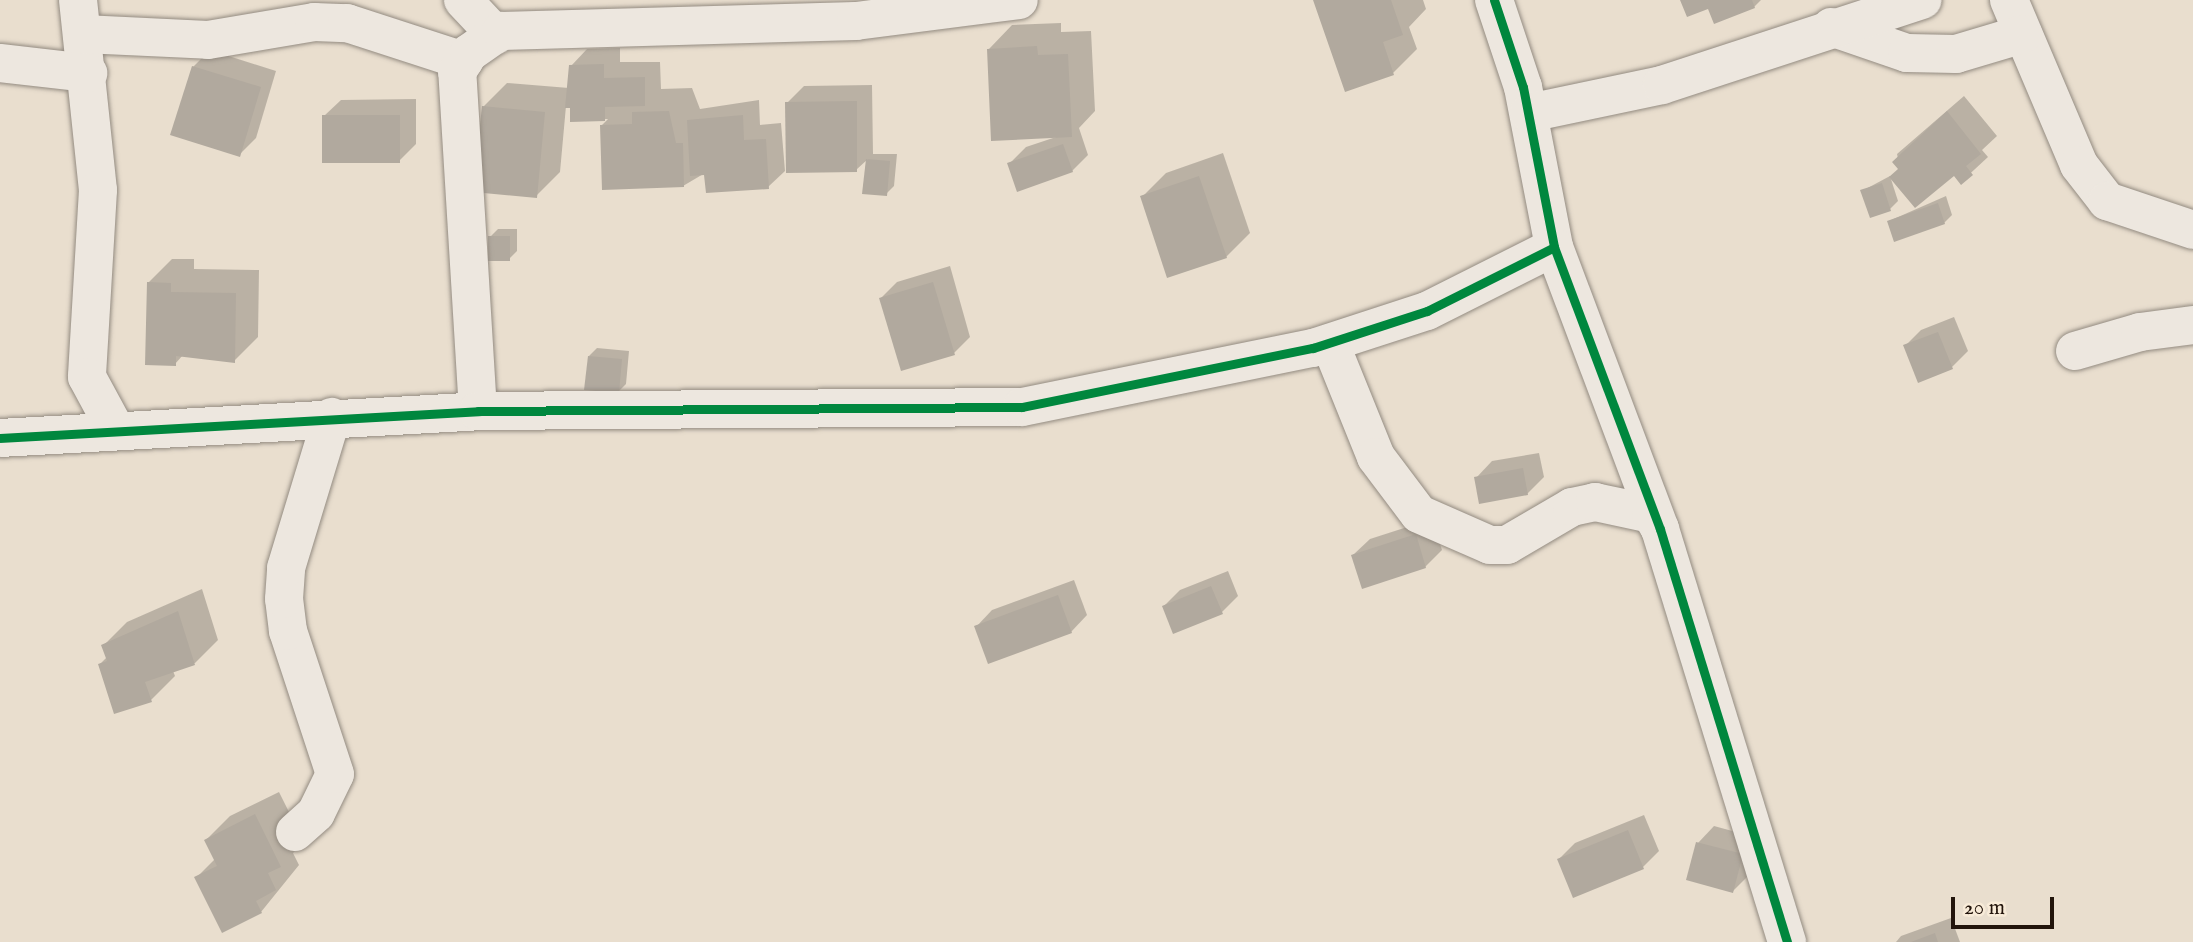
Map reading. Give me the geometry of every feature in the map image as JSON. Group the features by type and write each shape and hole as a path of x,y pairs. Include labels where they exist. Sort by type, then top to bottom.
{"street":[{"path":"463,0 496,35"},
{"path":"478,411 457,72 464,61 496,35 856,21 1019,0"},
{"path":"1494,0 1528,113 1554,247 1660,529 1787,942"},
{"path":"1528,113 1662,85 1831,27 1922,0"},
{"path":"114,427 87,377 98,190 88,73 80,17 208,40 314,22 347,23 464,61"},
{"path":"1831,27 1907,53 1956,54 2016,17 2079,165 2107,201 2193,230"},
{"path":"0,63 88,73"},
{"path":"0,438 114,427 478,411 1022,407 1330,343 1427,311 1554,247"},
{"path":"2075,351 2140,332 2193,325"},
{"path":"1330,343 1376,457 1419,514 1490,545 1507,545 1572,507 1595,502 1651,514 1660,529"},
{"path":"295,832 316,813 335,774 288,631 284,598 286,568 332,418"}],"building":[{"path":"1313,0 1391,0 1403,35 1383,42 1394,75 1345,92"},
{"path":"1680,0 1752,0 1755,8 1714,24 1708,9 1687,17"},
{"path":"1037,46 1038,55 1068,54 1072,137 991,141 987,49"},
{"path":"604,64 604,78 645,77 645,106 605,107 605,121 570,122 570,108 565,108 569,65"},
{"path":"192,66 261,87 240,157 170,135"},
{"path":"857,101 857,172 786,173 785,102"},
{"path":"482,106 545,112 537,198 473,192"},
{"path":"669,111 676,143 683,143 684,187 602,190 600,125 632,124 632,112"},
{"path":"1947,111 1981,154 1966,166 1973,175 1961,185 1954,176 1915,208 1889,177 1898,169 1892,162"},
{"path":"322,115 400,115 400,163 322,163"},
{"path":"743,115 744,140 766,139 769,189 706,193 704,175 690,176 687,120"},
{"path":"1063,144 1073,172 1017,192 1007,163"},
{"path":"866,159 890,161 887,196 862,194"},
{"path":"1199,176 1227,258 1167,278 1140,196"},
{"path":"1882,183 1891,211 1870,218 1860,190"},
{"path":"1938,203 1945,224 1894,242 1887,221"},
{"path":"488,236 510,236 510,261 488,261"},
{"path":"147,282 171,283 171,292 236,293 235,363 176,356 176,366 145,365"},
{"path":"933,282 955,355 901,371 879,298"},
{"path":"1938,332 1953,369 1918,383 1903,345"},
{"path":"588,356 622,359 619,393 584,390"},
{"path":"1523,468 1528,495 1479,504 1474,477"},
{"path":"1416,534 1426,568 1362,589 1351,555"},
{"path":"1211,586 1223,614 1173,634 1162,606"},
{"path":"1058,595 1072,633 988,664 974,626"},
{"path":"178,611 195,665 145,682 152,702 114,714 98,664 107,661 101,645"},
{"path":"255,814 281,867 268,873 276,890 256,901 262,913 222,933 194,877 217,866 204,840"},
{"path":"1628,830 1644,869 1573,898 1557,859"},
{"path":"1696,842 1743,854 1733,893 1686,880"},
{"path":"1935,933 1938,942 1911,942"}],"cycle path":[{"path":"1494,0 1523,87 1554,247 1660,529 1787,942"},
{"path":"0,438 478,411 1022,407 1313,348 1427,311 1554,247"}]}
